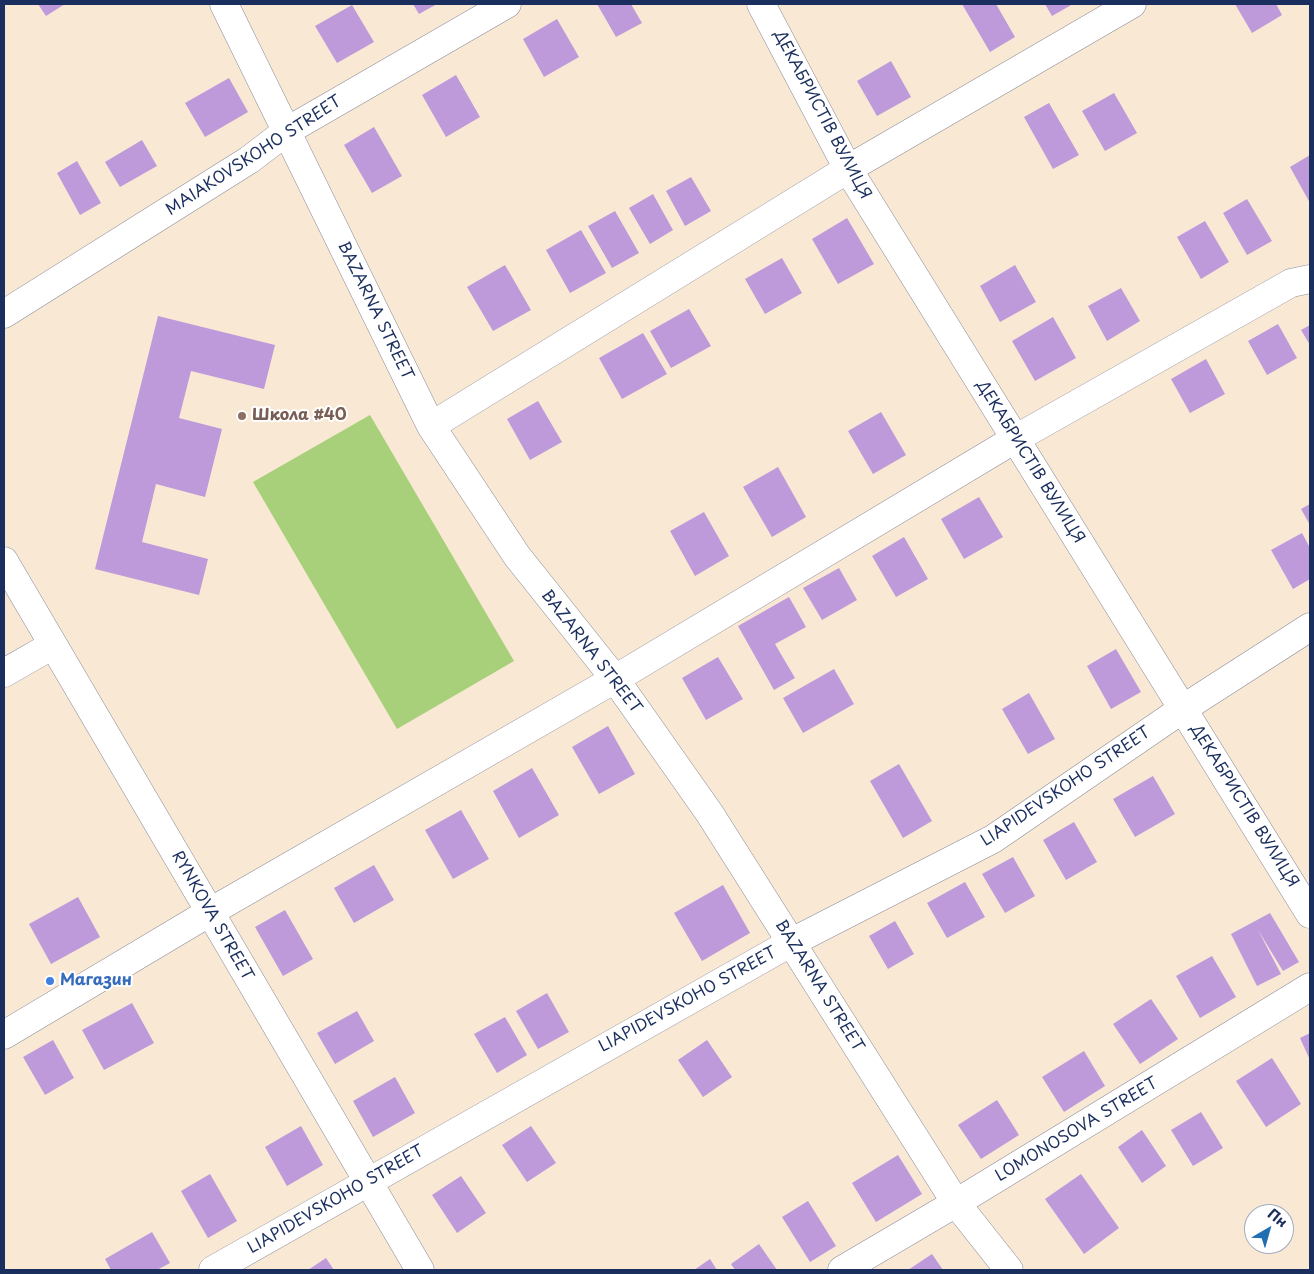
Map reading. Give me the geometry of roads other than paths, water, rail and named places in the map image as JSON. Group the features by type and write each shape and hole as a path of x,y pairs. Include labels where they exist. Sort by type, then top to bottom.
{"street":[{"name":"BAZARNA STREET","path":"224,4 431,426 516,556 615,679 710,814 956,1203 1009,1270"},
{"name":"MAIAKOVSKOHO STREET","path":"4,314 249,160 287,131 507,4"},
{"name":"ДЕКАБРИСТІВ ВУЛИЦЯ","path":"762,4 848,169 1310,914"},
{"path":"431,426 848,169 1132,4"},
{"path":"4,1035 210,912 615,679 1015,439 1291,283 1310,279"},
{"name":"RYNKOVA STREET","path":"4,562 420,1270"},
{"name":"LIAPIDEVSKOHO STREET","path":"213,1270 792,942 993,839 1184,708 1310,627"},
{"path":"4,673 52,645"},
{"name":"LOMONOSOVA STREET","path":"842,1270 956,1203 1310,987"}],"place":[{"name":"Школа #40","path":"242,416"},
{"name":"Магазин","path":"50,981"}]}
